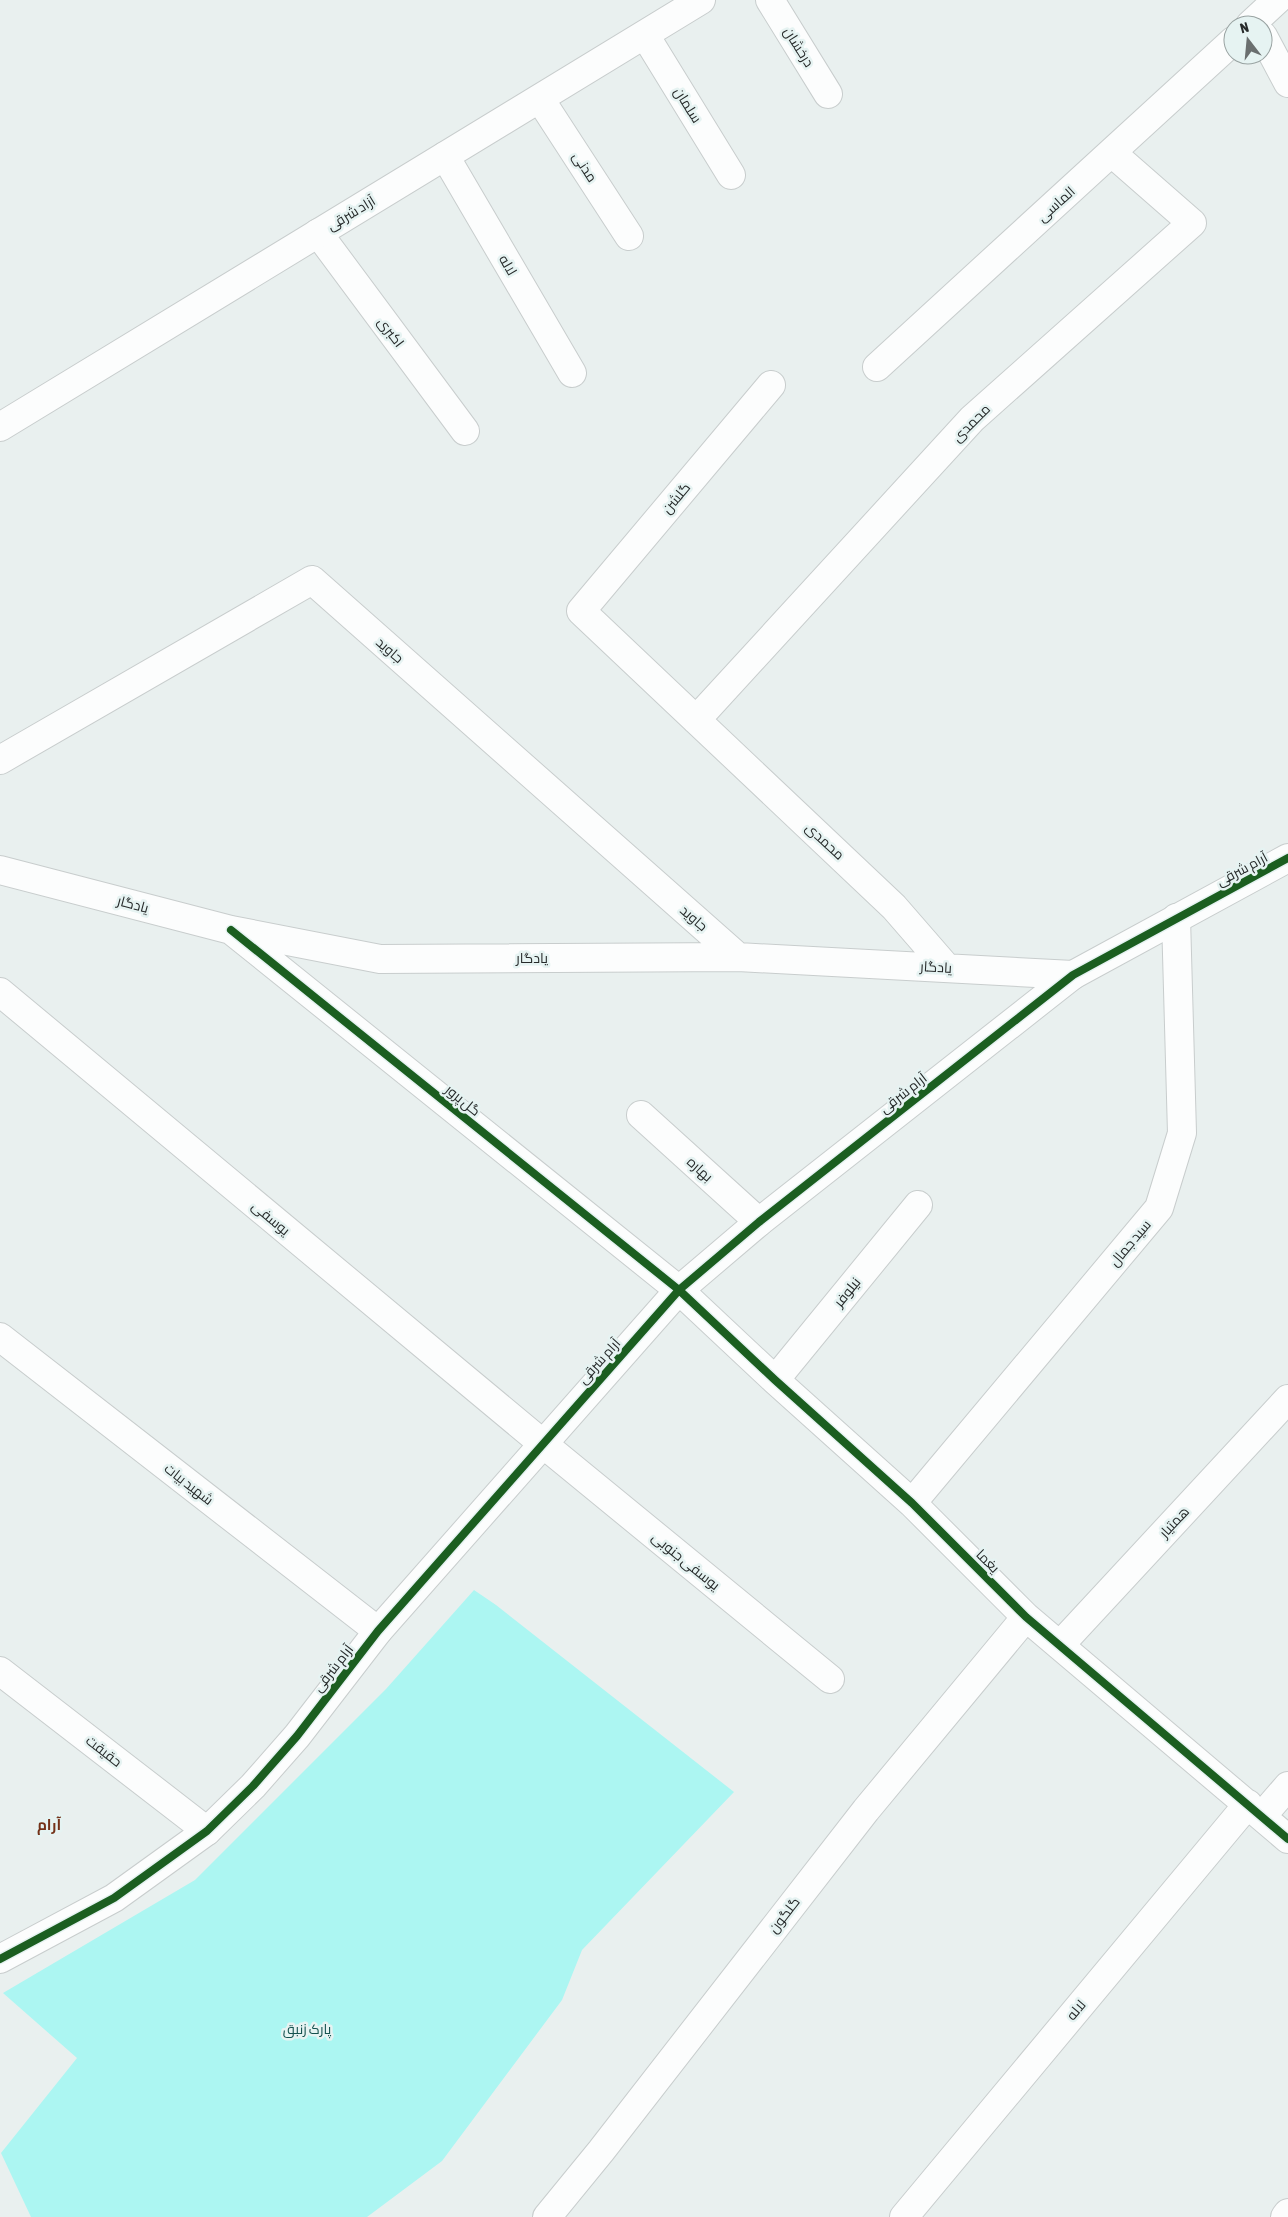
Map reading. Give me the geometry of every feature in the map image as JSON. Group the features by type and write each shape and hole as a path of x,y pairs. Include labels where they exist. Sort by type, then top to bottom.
{"street":[{"name":"آزاد شرقی","path":"0,427 702,0"},
{"name":"درخشان","path":"770,0 828,94"},
{"path":"1265,15 1277,0"},
{"name":"سلمان","path":"645,35 731,175"},
{"name":"الماسی","path":"877,367 1223,50"},
{"path":"1273,56 1288,83"},
{"name":"مدنی","path":"540,98 629,236"},
{"name":"محمدی","path":"696,720 972,420 1192,223 1112,153"},
{"name":"لاله","path":"445,156 572,373"},
{"name":"اکبری","path":"318,234 465,431"},
{"name":"گلشن","path":"581,612 772,385"},
{"name":"جاوید","path":"0,760 312,580 738,957"},
{"name":"محمدی","path":"581,612 894,907 947,968"},
{"name":"آرام شرقی","path":"0,1959 114,1898 207,1831 253,1786 297,1736 378,1631 679,1290 759,1222 1073,975 1288,858"},
{"name":"یادگار","path":"0,870 231,930 380,959 738,957 1073,975"},
{"name":"سید جمال","path":"912,1503 1159,1208 1182,1133 1176,918"},
{"name":"گل پرور","path":"231,930 679,1290"},
{"name":"یوسفی","path":"0,992 542,1444"},
{"name":"بهاره","path":"641,1115 759,1222"},
{"name":"نیلوفر","path":"775,1380 918,1204"},
{"name":"یغما","path":"679,1290 775,1380 912,1503 1026,1617 1288,1839"},
{"name":"شهید بیات","path":"0,1337 378,1631"},
{"name":"همتیار","path":"1060,1645 1288,1399"},
{"name":"یوسفی جنوبی","path":"542,1444 830,1679"},
{"name":"گلگون","path":"546,2217 601,2151 866,1810 1026,1617"},
{"name":"حقیقت","path":"0,1671 207,1831"},
{"name":"لاله","path":"904,2217 1255,1810 1288,1786"},
{"path":"1285,2217 1288,2213"}],"green space":[{"name":"پارک زنبق","path":"474,1590 496,1605 734,1792 582,1950 562,2000 442,2161 367,2217 31,2217 1,2153 77,2058 3,1993 195,1880 386,1689"}],"cycle path":[{"path":"0,1959 114,1898 207,1831 253,1786 297,1736 378,1631 679,1290 759,1222 1073,975 1288,858"},
{"path":"231,930 679,1290 775,1380 912,1503 1026,1617 1288,1839"}],"district":[{"name":"آرام","path":"49,1825"}]}
